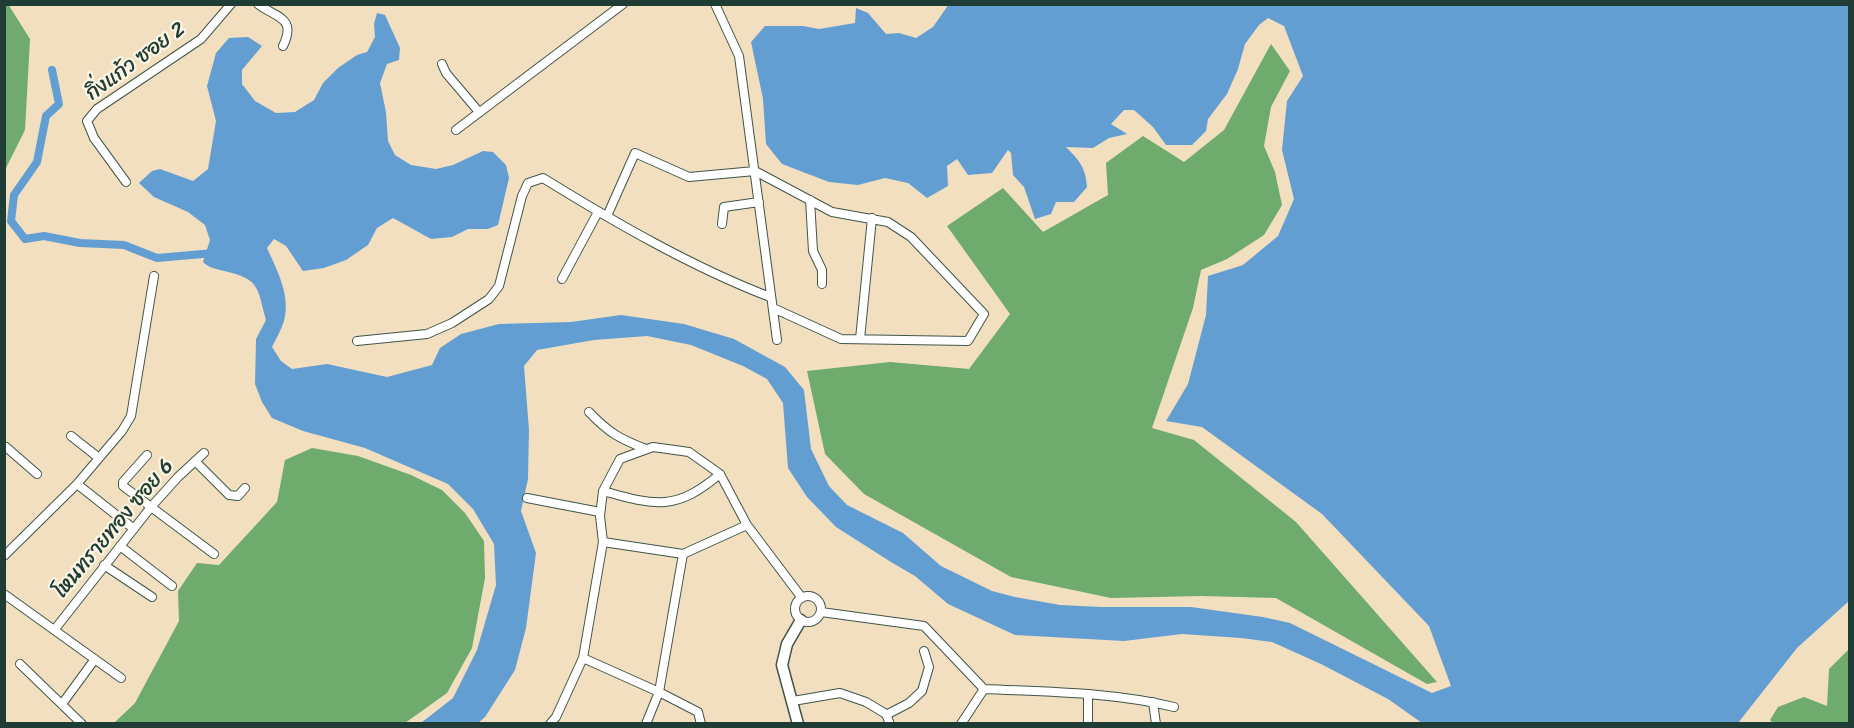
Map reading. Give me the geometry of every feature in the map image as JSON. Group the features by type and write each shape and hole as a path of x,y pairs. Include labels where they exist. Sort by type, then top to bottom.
{"street":[{"path":"258,4 279,14 285,20 288,37 283,46"},
{"path":"456,130 623,4"},
{"path":"715,4 739,56 777,340"},
{"name":"กิ่งแก้ว ซอย 2","path":"126,182 94,138 87,121 97,109 201,39 226,6"},
{"path":"442,64 446,73 479,112"},
{"path":"606,216 635,153 689,177 754,171 832,212 888,222 911,237 984,314 968,340 841,339 773,308"},
{"path":"357,341 427,334 452,323 489,299 499,286 522,196 528,183 543,178 598,212 733,283 770,297"},
{"path":"810,200 813,251 822,270 822,284"},
{"path":"722,224 724,207 759,202"},
{"path":"562,279 598,212"},
{"path":"860,339 872,218"},
{"path":"4,556 77,484 122,431 131,416 154,276"},
{"path":"589,412 606,429 646,449"},
{"path":"71,436 99,458"},
{"path":"4,449 6,447 36,474"},
{"path":"550,723 556,717 583,658 603,542 600,512 603,491 620,459 653,447 689,452 720,474 747,525 802,598"},
{"name":"โหนทรายทอง ซอย 6","path":"55,629 151,507 204,453"},
{"path":"147,455 123,484 214,554"},
{"path":"195,461 230,495 238,496 245,488"},
{"path":"603,491 644,501 675,502 705,487 720,474"},
{"path":"77,484 134,528"},
{"path":"527,498 600,512"},
{"path":"603,542 683,554 747,525"},
{"path":"120,546 172,586"},
{"path":"646,723 659,692 683,554"},
{"path":"105,565 152,597"},
{"path":"4,594 121,678"},
{"path":"810,597 817,600 821,608 817,619 809,622 797,617 796,604 802,598 810,597"},
{"path":"821,612 924,626 984,689 1088,694 1153,702 1174,707"},
{"path":"798,723 782,665 787,644 801,620"},
{"path":"886,715 909,703 922,691 929,667 924,651"},
{"path":"62,704 94,658"},
{"path":"583,658 698,712 701,723"},
{"path":"20,664 82,723"},
{"path":"961,723 984,689"},
{"path":"793,700 840,693 866,702 886,715 890,723"},
{"path":"1088,694 1088,723"},
{"path":"1153,702 1156,723"}],"green space":[{"path":"8,4 30,39 25,130 5,170 4,5"},
{"path":"1271,44 1290,71 1271,107 1264,146 1275,172 1282,205 1264,235 1227,259 1201,270 1193,308 1152,428 1194,440 1296,522 1437,682 1427,684 1276,598 1201,596 1111,598 1011,577 864,494 825,454 807,371 890,362 969,369 1010,314 947,226 1003,188 1043,232 1108,195 1106,163 1143,136 1184,162 1224,130"},
{"path":"312,448 358,456 411,475 442,490 465,513 484,541 485,578 472,648 447,693 405,723 114,723 135,703 179,621 178,591 197,563 219,565 277,502 285,460"},
{"path":"1849,649 1849,723 1774,724 1770,720 1778,707 1804,697 1827,706 1829,669"}],"water":[{"path":"949,4 1849,5 1849,601 1797,648 1738,723 1422,723 1388,699 1321,664 1272,642 1182,634 1124,641 1015,635 948,604 915,576 836,527 807,497 788,468 783,403 767,379 743,366 691,345 647,336 594,340 537,350 524,366 529,430 528,479 521,511 536,553 526,628 515,670 485,717 478,723 421,723 453,698 477,650 496,585 494,544 473,509 448,484 365,448 303,431 272,418 255,384 256,339 266,320 255,286 244,277 213,268 203,262 210,240 205,225 188,212 154,197 139,183 152,171 160,169 193,181 208,169 216,121 207,86 216,53 229,38 248,37 262,46 242,70 242,84 255,101 276,113 295,112 314,100 323,83 338,68 357,55 367,52 375,37 374,24 377,13 385,15 400,48 399,60 387,64 380,83 386,112 388,141 395,155 411,165 436,169 453,165 483,151 493,152 506,165 509,178 498,225 488,229 468,229 452,237 431,239 393,218 377,228 368,245 346,260 324,268 303,271 286,246 274,239 267,248 282,283 286,312 272,347 281,361 292,369 327,364 387,377 432,365 440,348 461,334 499,324 571,322 621,315 684,324 734,339 785,367 804,390 811,449 829,486 847,505 903,533 941,566 992,591 1060,605 1191,607 1263,617 1290,623 1432,693 1451,686 1429,626 1322,514 1202,427 1166,421 1188,384 1206,315 1208,276 1243,265 1278,236 1294,199 1282,150 1287,101 1303,76 1284,26 1268,18 1259,25 1245,44 1238,69 1227,94 1208,119 1206,131 1192,145 1166,145 1153,127 1134,110 1124,110 1111,124 1127,134 1109,138 1093,148 1066,147 1081,165 1087,187 1074,202 1056,202 1051,214 1035,219 1024,187 1013,175 1011,153 1008,150 992,173 968,175 957,159 947,166 948,186 927,198 908,183 885,178 858,185 829,182 782,164 766,144 763,99 751,42 765,26 803,26 819,29 855,23 856,8 868,13 886,34 899,33 916,38 933,27"}],"waterway":[{"path":"52,70 59,104 46,116 37,162 14,195 11,221 25,239 44,236 80,243 124,245 157,258 214,253"}]}
